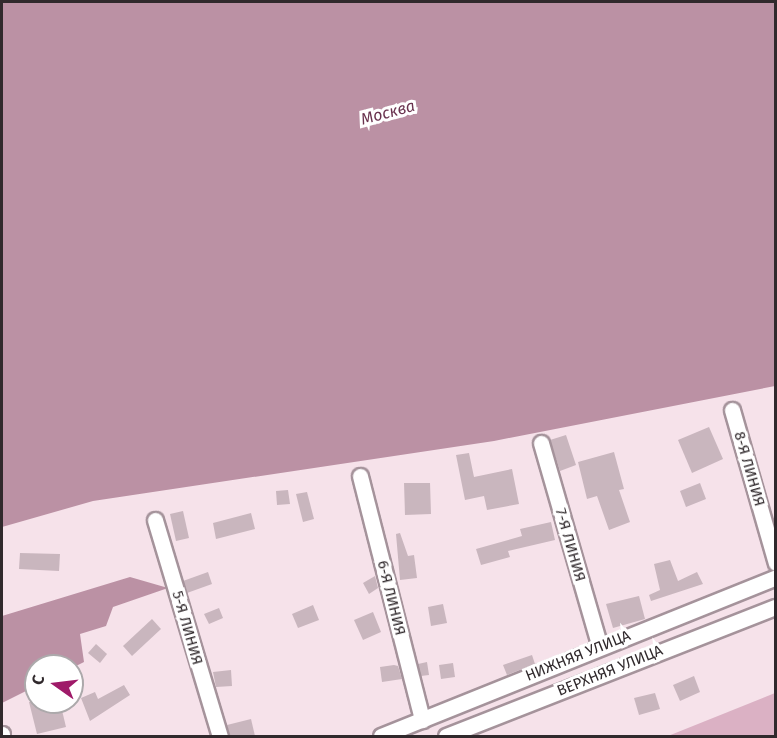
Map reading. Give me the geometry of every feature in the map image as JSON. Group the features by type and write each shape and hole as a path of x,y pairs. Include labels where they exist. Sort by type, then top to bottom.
{"street":[{"name":"8-Я ЛИНИЯ","path":"732,410 776,563"},
{"name":"7-Я ЛИНИЯ","path":"541,443 600,647"},
{"name":"6-Я ЛИНИЯ","path":"360,476 422,720"},
{"name":"5-Я ЛИНИЯ","path":"155,520 220,736"},
{"name":"НИЖНЯЯ УЛИЦА","path":"381,736 776,577"},
{"name":"ВЕРХНЯЯ УЛИЦА","path":"446,736 776,607"}],"shaded area":[{"path":"775,693 775,736 668,736"}],"water":[{"name":"Москва","path":"2,2 775,2 775,386 494,441 93,501 2,527"},
{"path":"130,577 168,588 113,607 106,626 80,634 83,654 24,654 24,692 2,703 2,616"}],"building":[{"path":"709,427 723,459 692,473 678,440"},
{"path":"566,435 576,465 560,471 550,440"},
{"path":"614,452 624,489 619,490 630,522 609,530 597,496 587,499 578,462"},
{"path":"469,453 474,477 512,469 519,504 487,510 484,496 465,500 456,455"},
{"path":"404,483 430,483 431,514 405,515"},
{"path":"700,483 706,499 686,507 680,491"},
{"path":"288,490 290,504 277,505 276,491"},
{"path":"307,492 314,519 303,522 296,494"},
{"path":"183,511 189,538 176,541 170,514"},
{"path":"251,513 255,529 216,539 213,523"},
{"path":"551,522 555,540 508,551 510,557 481,565 476,549 522,536 520,529"},
{"path":"400,533 408,556 414,555 417,578 400,580 396,534"},
{"path":"20,553 60,554 59,571 19,569"},
{"path":"670,560 678,581 697,572 703,584 651,601 649,595 660,590 654,564"},
{"path":"208,572 212,584 187,593 183,581"},
{"path":"375,576 378,588 369,594 363,583"},
{"path":"639,596 645,619 613,628 606,604"},
{"path":"443,604 447,623 431,626 428,607"},
{"path":"313,605 319,620 298,628 292,614"},
{"path":"219,608 223,618 209,624 204,614"},
{"path":"373,612 381,632 363,640 354,620"},
{"path":"152,619 161,629 132,656 123,646"},
{"path":"96,644 107,654 100,663 88,653"},
{"path":"532,655 535,664 507,675 503,665"},
{"path":"427,662 429,675 421,676 418,664"},
{"path":"453,663 455,677 441,679 439,665"},
{"path":"398,666 402,679 382,682 380,667"},
{"path":"231,670 232,686 216,687 213,672"},
{"path":"694,676 700,692 680,701 673,685"},
{"path":"124,685 130,695 90,721 84,706 84,697 95,692 98,699"},
{"path":"655,693 660,709 639,715 634,698"},
{"path":"32,714 63,714 66,727 37,734"},
{"path":"251,719 255,736 230,736 227,725"}]}
